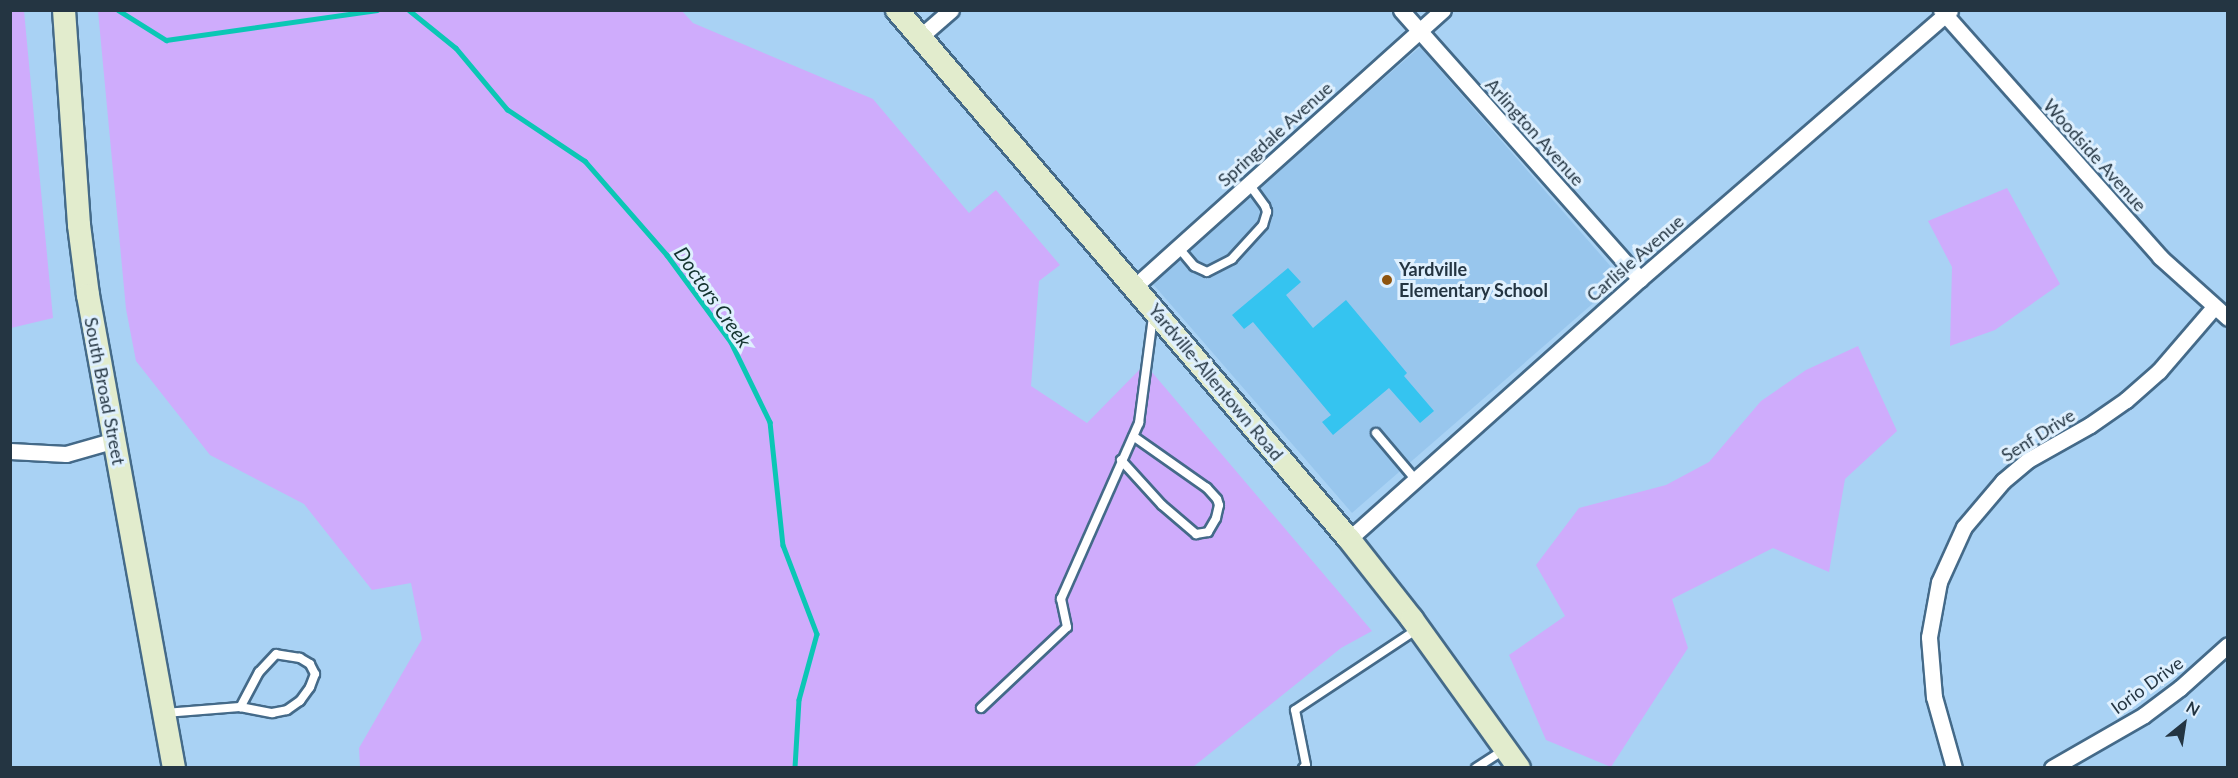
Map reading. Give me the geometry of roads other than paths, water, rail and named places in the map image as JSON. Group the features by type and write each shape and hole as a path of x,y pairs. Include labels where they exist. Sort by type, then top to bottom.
{"main road":[{"name":"South Broad Street","path":"64,10 79,225 88,295 174,768"},
{"name":"Yardville-Allentown Road","path":"897,10 1349,539 1419,629 1519,768"}],"street":[{"path":"920,37 951,10"},
{"name":"Arlington Avenue","path":"1401,10 1640,279"},
{"name":"Springdale Avenue","path":"1134,287 1443,10"},
{"name":"Carlisle Avenue","path":"1349,539 1640,279 1945,12"},
{"name":"Woodside Avenue","path":"1945,12 2160,257 2228,318"},
{"name":"Senf Drive","path":"1954,768 1934,697 1929,637 1939,582 1964,527 2003,481 2028,460 2090,425 2126,400 2166,363 2214,307"},
{"path":"10,451 66,454 115,440"},
{"name":"Iorio Drive","path":"2052,768 2144,715 2180,688 2228,645"}],"lane":[{"path":"1178,247 1194,266 1207,272 1232,259 1263,225 1267,212 1249,184"},
{"path":"981,708 1067,627 1061,599 1120,460 1139,423 1154,309"},
{"path":"1376,433 1415,479"},
{"path":"1120,460 1162,505 1196,534 1208,532 1216,518 1219,505 1217,500 1207,488 1133,436"},
{"path":"1306,767 1295,710 1419,629"},
{"path":"164,713 240,707 272,713 287,710 300,701 310,687 315,674 310,664 300,658 276,654 259,672 240,707"},
{"path":"1476,768 1506,749"}],"waterway":[{"name":"Doctors Creek","path":"118,10 166,40 377,10"},
{"name":"Doctors Creek","path":"409,10 456,48 507,109 585,161 667,255 731,342 770,422 783,545 817,634 799,700 795,768"}],"place":[{"name":"Yardville Elementary School","path":"1387,280"}]}
